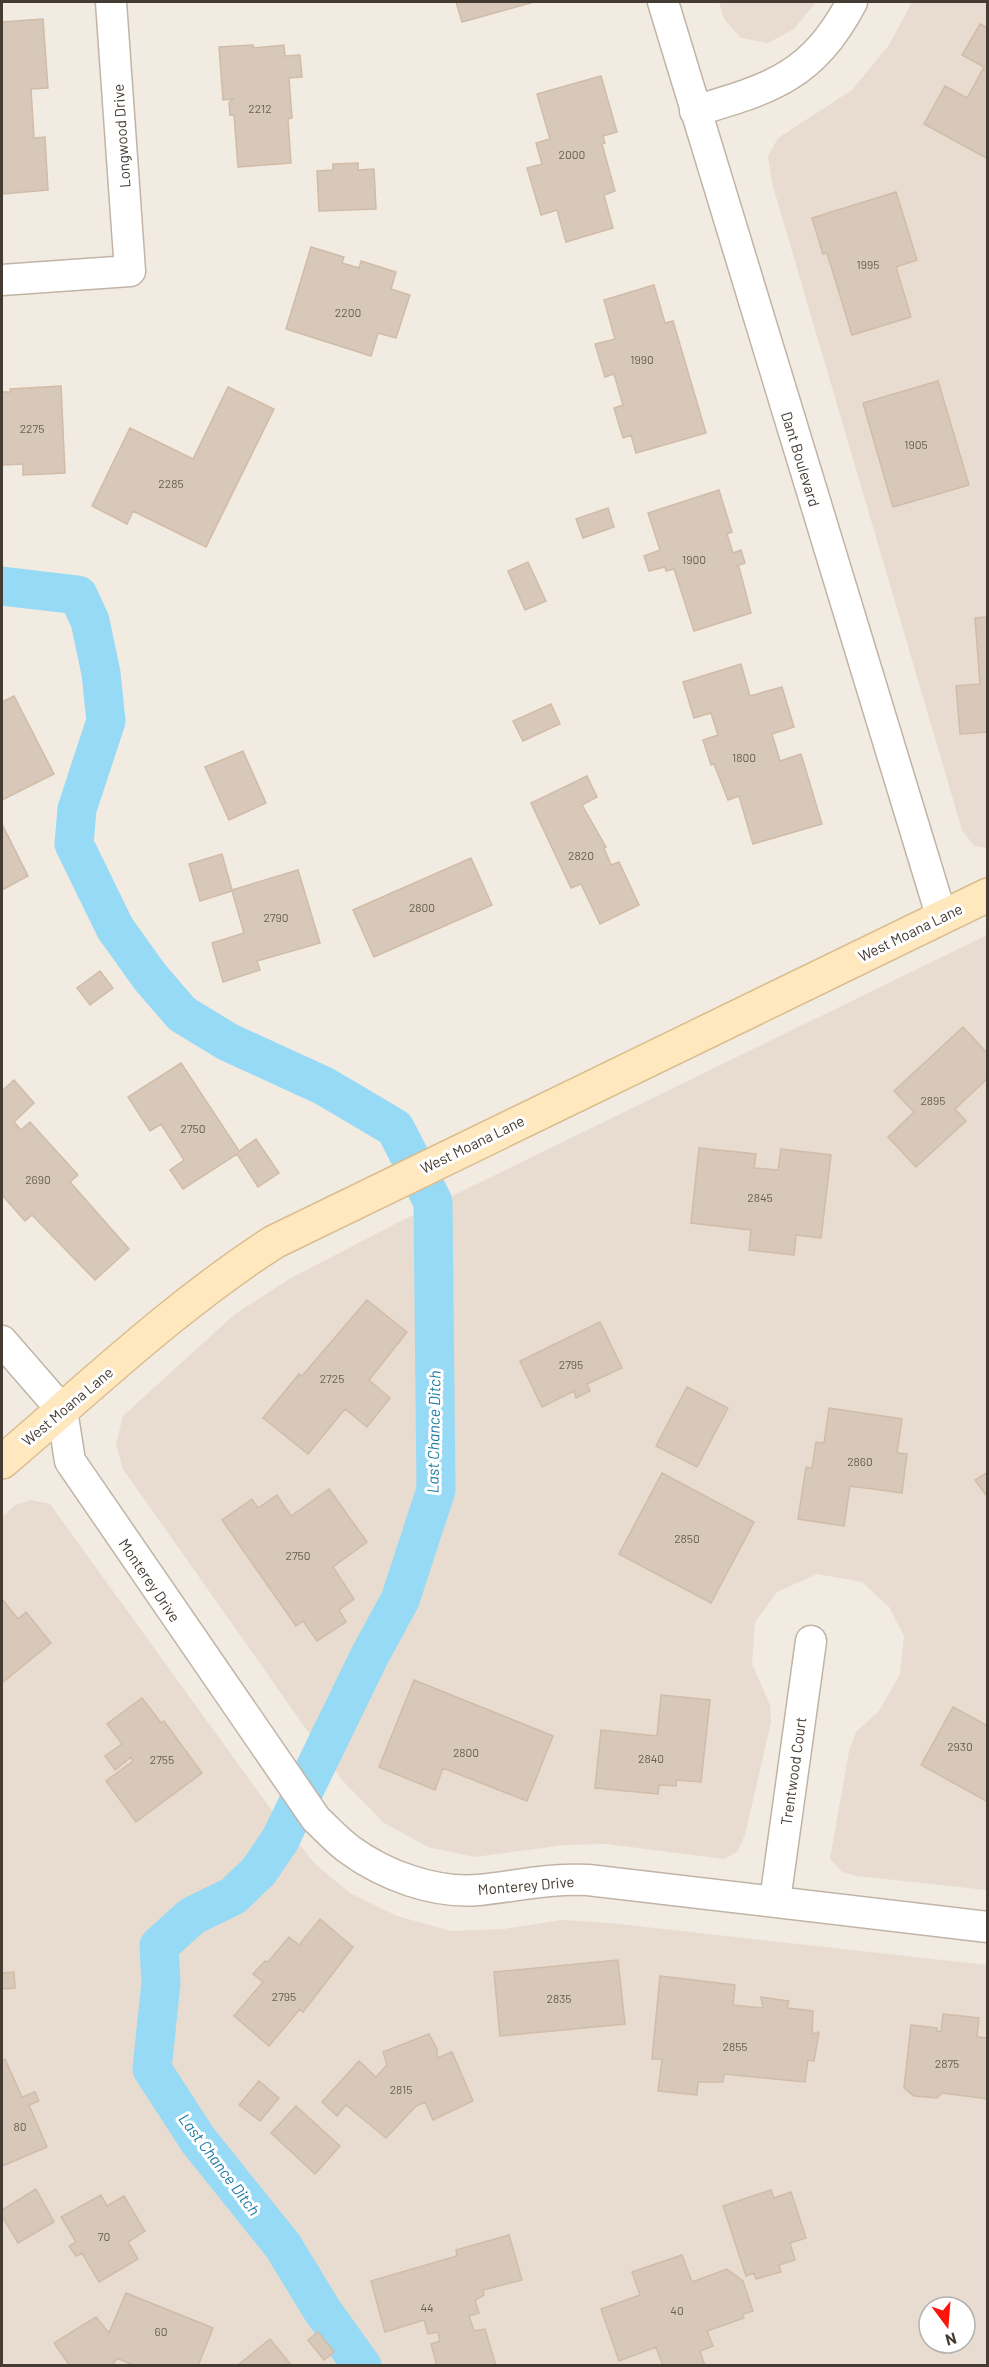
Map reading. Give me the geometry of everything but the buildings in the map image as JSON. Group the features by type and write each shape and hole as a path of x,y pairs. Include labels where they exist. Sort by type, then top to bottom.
{"street":[{"name":"Longwood Drive","path":"2,280 130,271 111,2"},
{"name":"Dant Boulevard","path":"663,2 694,111 941,915"},
{"path":"694,111 765,90 801,68 828,40 852,2"},
{"name":"West Moana Lane","path":"2,1462 198,1295 274,1242 941,915 987,895"},
{"path":"2,1341 62,1410"},
{"name":"Monterey Drive","path":"62,1410 69,1461 298,1795 316,1819 349,1849 385,1871 429,1885 476,1890 560,1879 775,1901 987,1927"},
{"name":"Trentwood Court","path":"775,1901 812,1641"}],"shaded area":[{"path":"719,2 816,2 794,29 768,43 741,38 724,19"},
{"path":"912,2 987,2 987,848 974,846 962,830 772,183 768,156 778,138 852,90 889,45"},
{"path":"987,935 987,1890 857,1876 842,1872 830,1859 849,1751 856,1732 879,1711 900,1674 904,1636 889,1607 862,1582 817,1574 777,1592 755,1622 752,1664 770,1705 771,1722 745,1835 737,1852 724,1859 607,1844 565,1845 475,1857 428,1847 384,1823 342,1780 123,1469 116,1444 123,1416 235,1314 291,1278 397,1223"},
{"path":"31,1500 50,1504 267,1804 315,1864 350,1893 397,1916 451,1931 503,1929 562,1920 610,1923 987,1965 987,2365 2,2366 2,1517 15,1505"}],"waterway":[{"name":"Last Chance Ditch","path":"2,586 78,595 90,621 101,673 106,721 77,809 74,844 115,928 150,977 182,1014 228,1042 324,1086 395,1128 433,1202 436,1490 400,1600 370,1655 280,1840 259,1871 233,1896 192,1916 159,1946 161,1983 152,2069 198,2140 283,2246 322,2310 362,2366"}]}
